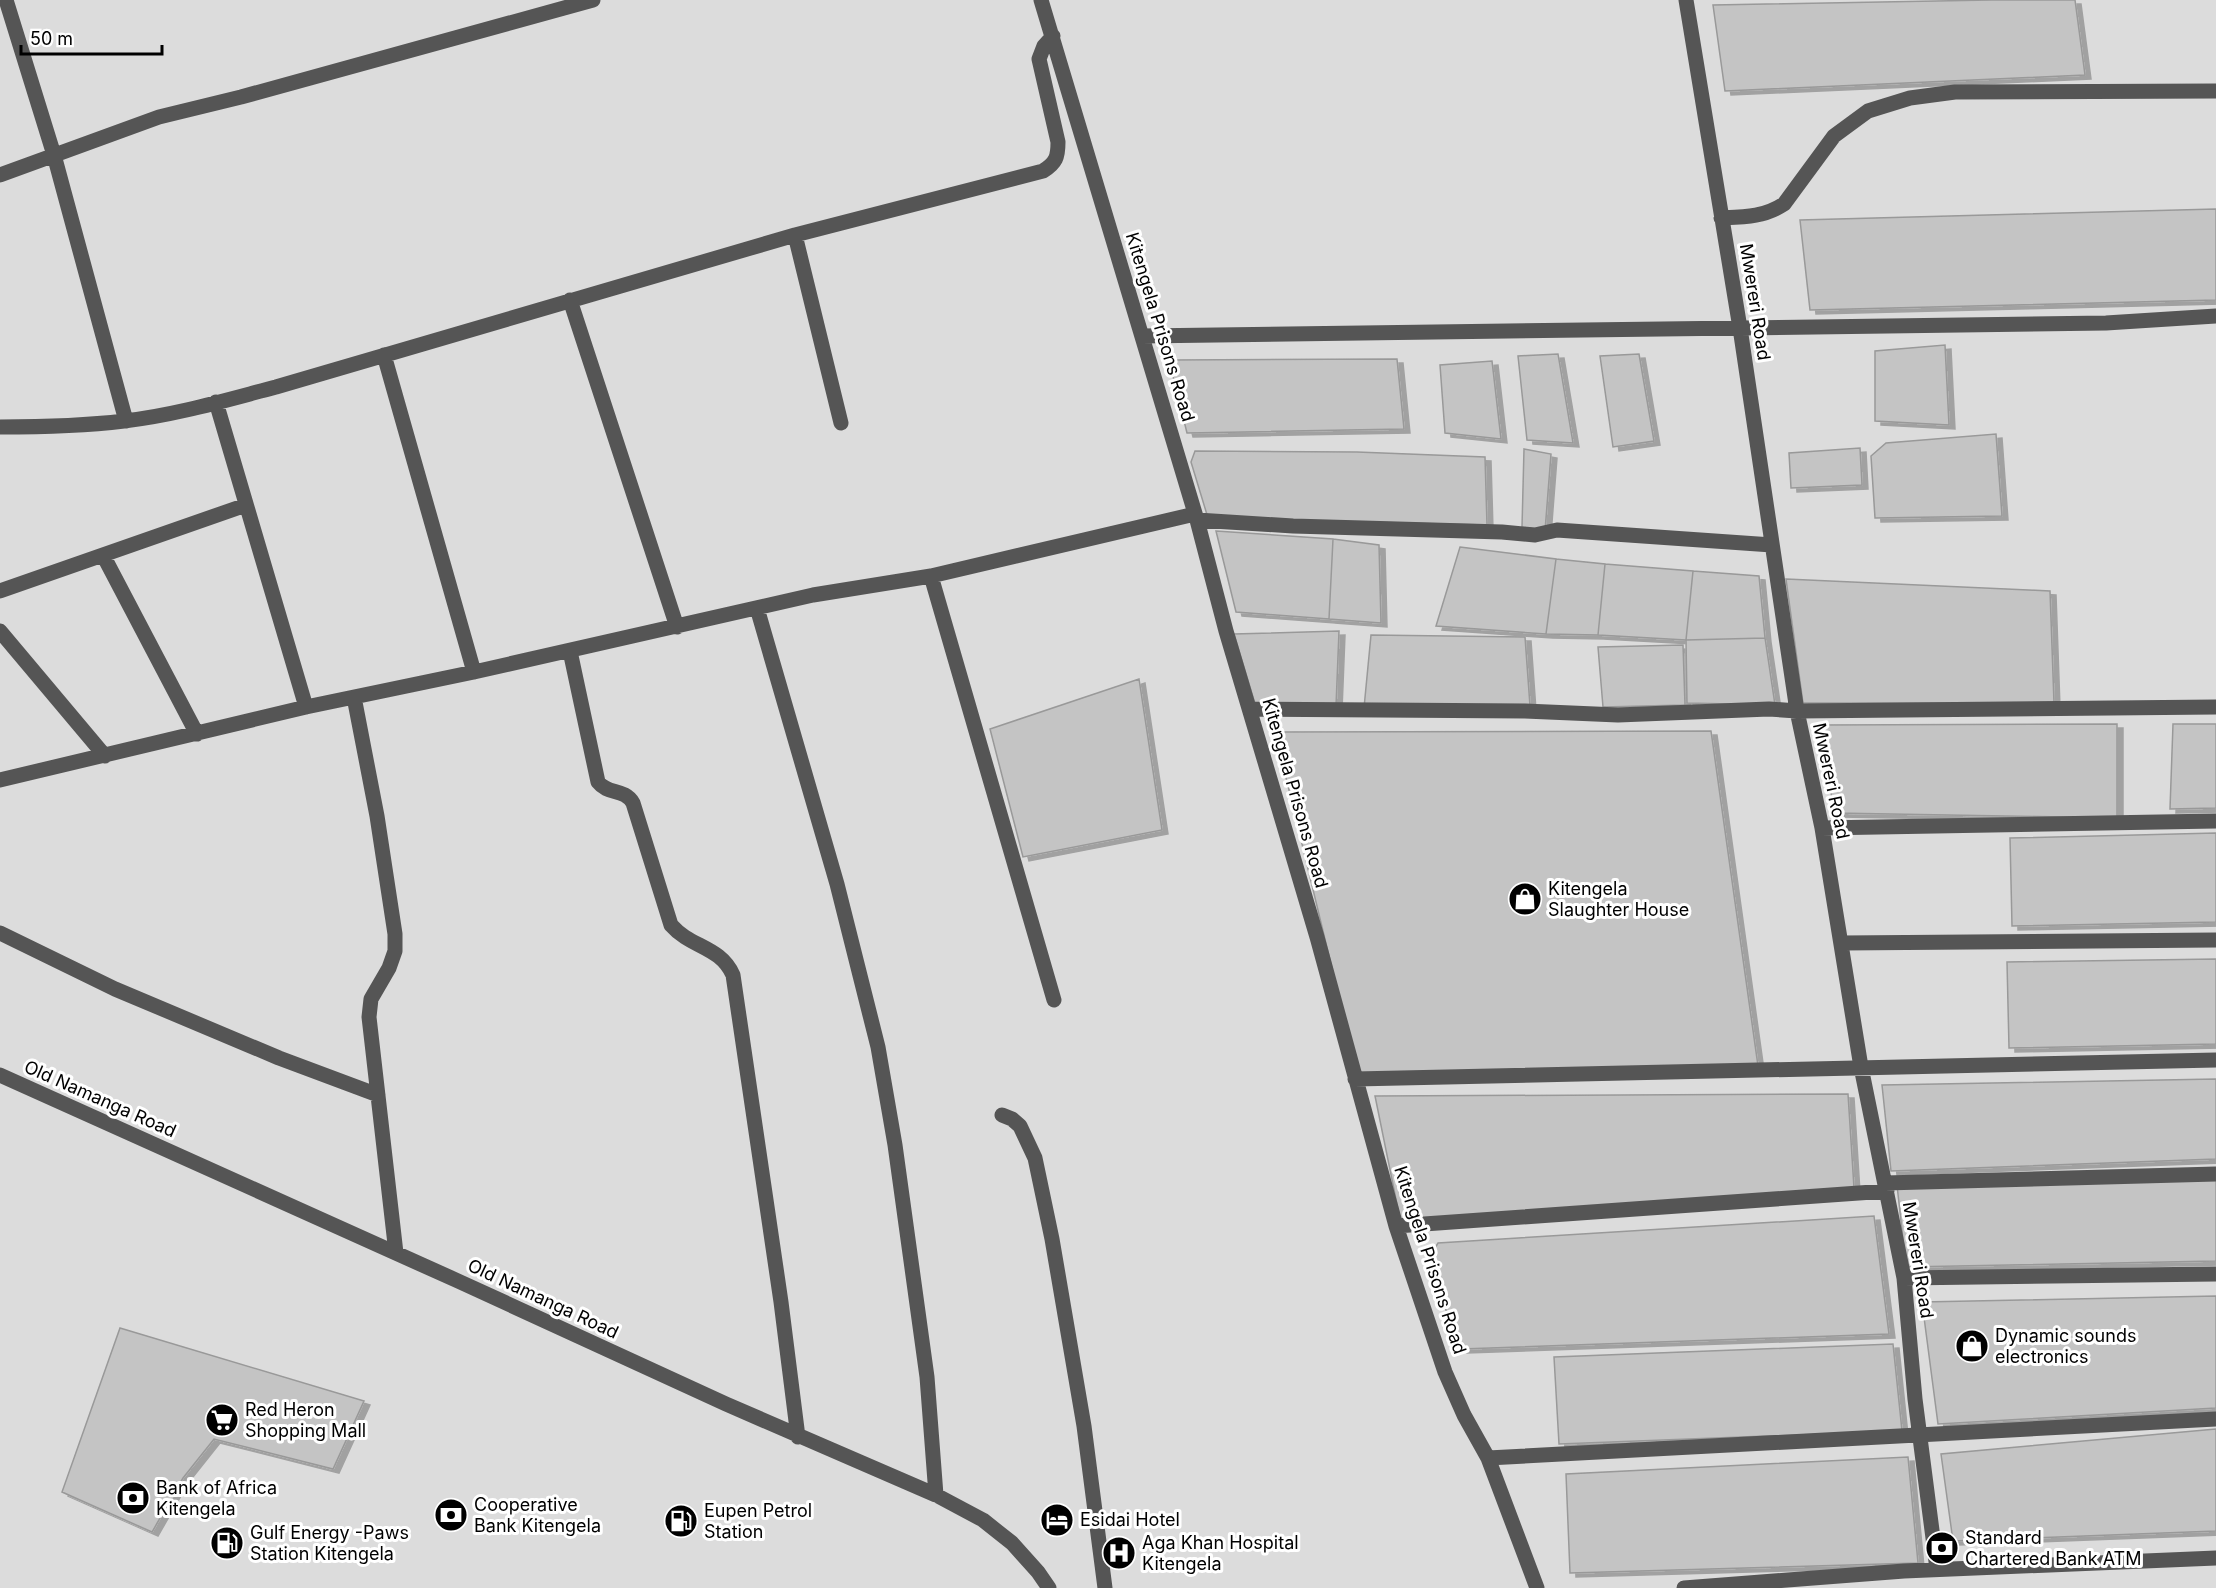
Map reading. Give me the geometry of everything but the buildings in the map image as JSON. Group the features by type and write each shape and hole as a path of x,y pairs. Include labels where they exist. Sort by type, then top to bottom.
{"street":[{"path":"6,0 54,155 126,421"},
{"path":"0,175 159,117 593,0"},
{"name":"Kitengela Prisons Road","path":"1041,0 1196,517 1226,631 1317,937 1396,1227 1445,1372 1464,1415 1488,1458 1537,1588"},
{"name":"Mwereri Road","path":"1686,0 1740,328 1797,711 1822,828 1861,1067 1904,1278 1919,1435 1937,1569"},
{"path":"0,427 87,425 126,421 216,402 795,234 1043,171 1051,166 1058,154 1058,142 1039,59 1044,46 1053,36"},
{"path":"1721,218 1754,217 1772,212 1784,204 1834,136 1868,111 1910,98 1955,92 2216,92"},
{"path":"795,234 841,423"},
{"path":"570,300 677,627"},
{"path":"1142,336 2106,323 2216,316"},
{"path":"384,355 474,672"},
{"path":"216,402 306,707"},
{"path":"0,591 246,505"},
{"path":"0,780 306,707 570,651 813,595 931,576 1196,517 1293,526 1535,535 1557,530 1772,545"},
{"path":"103,555 197,734"},
{"path":"931,576 1054,1000"},
{"path":"757,608 837,884 878,1047 927,1377 936,1495"},
{"path":"0,632 105,756"},
{"path":"570,651 598,782 606,790 622,792 629,796 633,803 671,926 680,936 721,957 734,975 798,1437"},
{"path":"354,697 377,816 395,933 395,951 389,968 371,999 369,1017 396,1253"},
{"path":"1251,709 1514,711 1618,715 1769,709 1797,711 2216,707"},
{"path":"1822,828 2216,820"},
{"path":"0,933 115,989 269,1054 378,1095"},
{"path":"1842,943 2216,939"},
{"path":"1355,1079 2216,1060"},
{"name":"Old Namanga Road","path":"0,1075 798,1437 936,1495 982,1520 1012,1543 1049,1588"},
{"path":"1002,1115 1012,1119 1020,1126 1027,1137 1037,1167 1052,1239 1084,1426 1105,1588"},
{"path":"1396,1227 1886,1187 2216,1174"},
{"path":"1904,1278 2216,1274"},
{"path":"1488,1458 2216,1419"},
{"path":"1684,1588 1937,1569 2216,1558"}],"shaded area":[{"path":"0,0 2216,0 2216,1588 0,1588"}],"place":[{"name":"Kitengela Slaughter House","path":"1525,899"},
{"name":"Dynamic sounds electronics","path":"1972,1346"},
{"name":"Red Heron Shopping Mall","path":"222,1420"},
{"name":"Bank of Africa Kitengela","path":"133,1498"},
{"name":"Cooperative Bank Kitengela","path":"451,1515"},
{"name":"Esidai Hotel","path":"1057,1520"},
{"name":"Eupen Petrol Station","path":"681,1521"},
{"name":"Gulf Energy -Paws Station Kitengela","path":"227,1543"},
{"name":"Standard Chartered Bank ATM","path":"1942,1548"},
{"name":"Aga Khan Hospital Kitengela","path":"1119,1553"}]}
